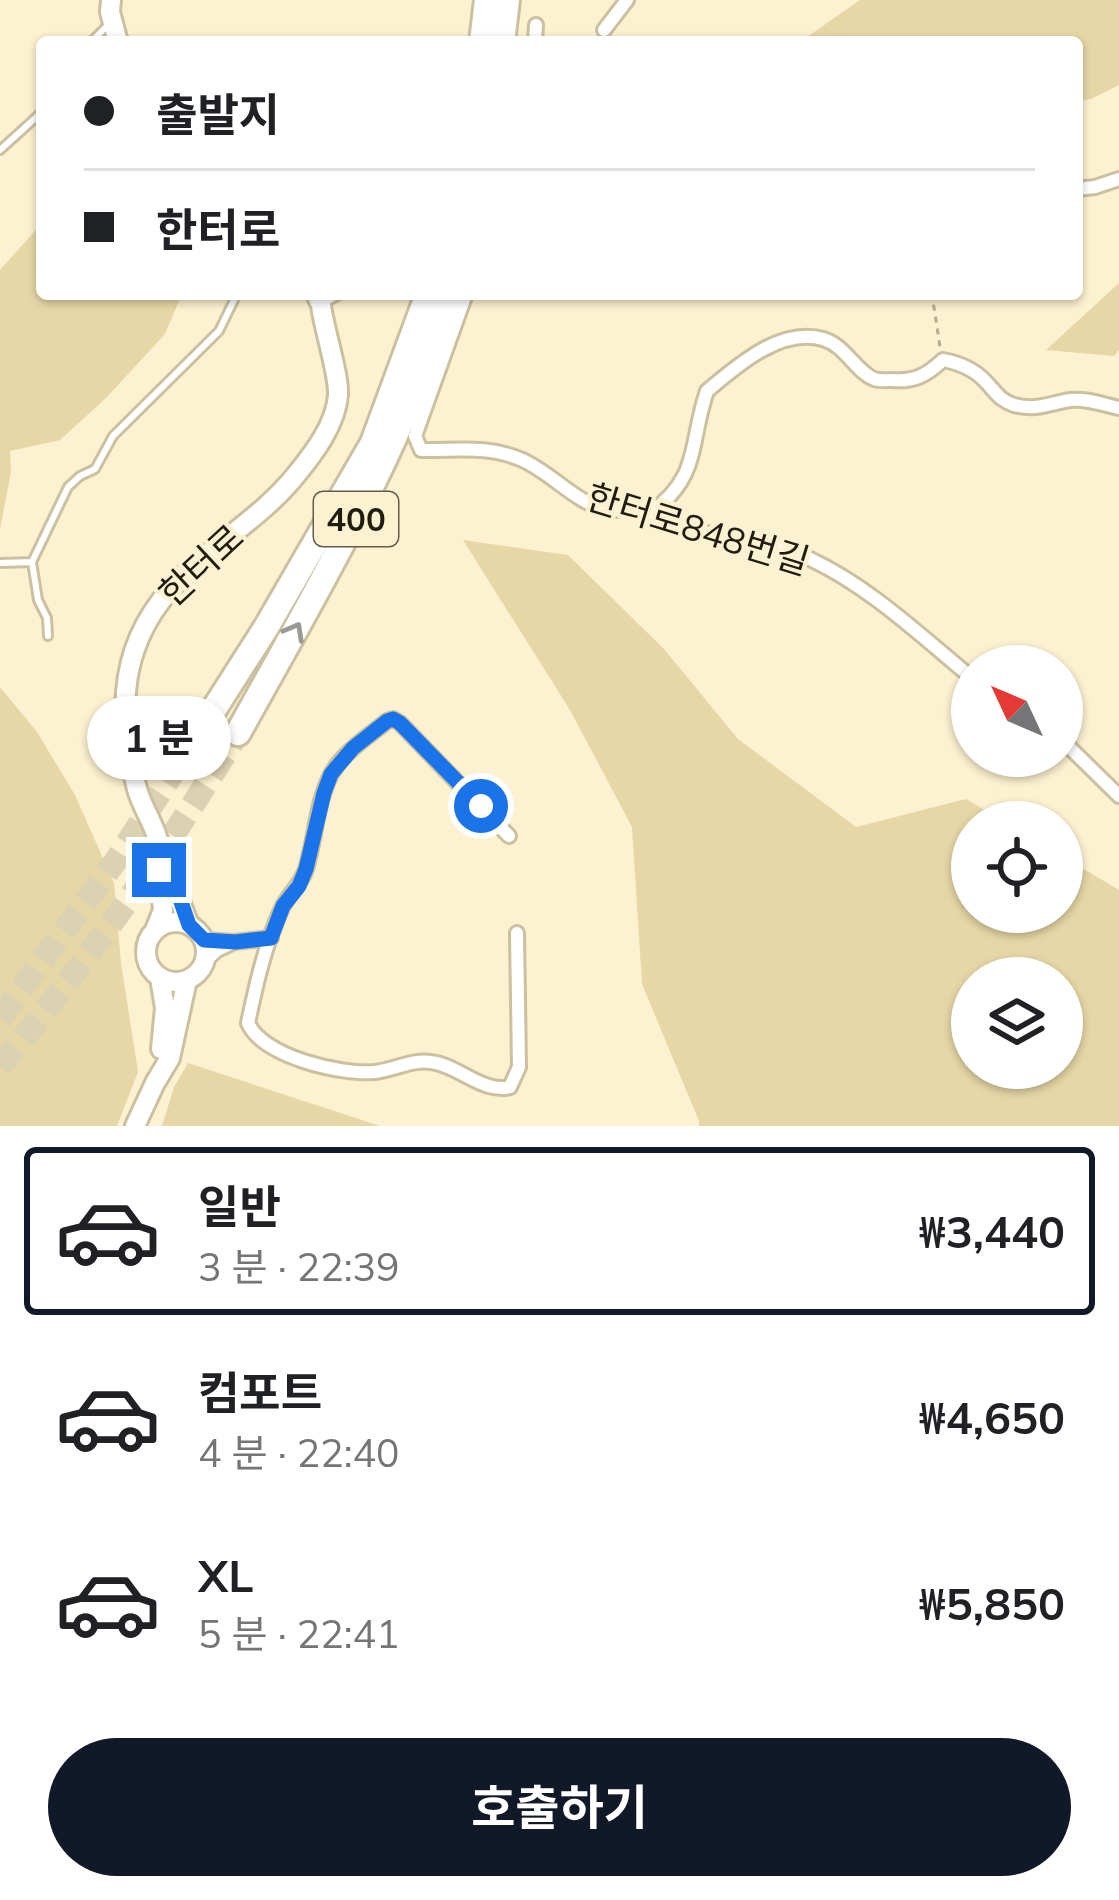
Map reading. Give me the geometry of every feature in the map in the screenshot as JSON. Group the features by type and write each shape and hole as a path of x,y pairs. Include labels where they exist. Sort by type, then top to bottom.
{"highway":[{"path":"483,36 487,0"},
{"path":"503,36 507,0"},
{"name":"400","path":"208,717 373,442 426,300"},
{"name":"400","path":"238,733 381,471 447,300"}],"main road":[{"name":"한터로","path":"155,930 163,910 162,859 138,794 125,736 128,669 148,616 180,579 275,501 314,452 338,393 319,300"},
{"name":"한터로","path":"162,859 189,925"},
{"path":"172,922 189,925 204,940 204,962 187,980 160,978 153,972 146,946 155,930 172,922"},
{"path":"155,1083 165,1009 160,978"},
{"path":"135,1126 170,1058 187,980"}],"street":[{"path":"604,30 627,0"},
{"path":"535,36 536,25"},
{"path":"1083,188 1119,179"},
{"name":"한터로848번길","path":"464,300 415,436 421,450 469,448 501,453 521,459 606,510 635,509 688,528 807,557 865,593 951,661"},
{"path":"650,513 680,485 696,446 707,391 755,354 778,343 821,338 836,345 874,379 910,382 943,360 974,371 1009,404 1034,409 1077,399 1119,408"},
{"path":"509,836 400,723 387,721 353,748 331,774 306,869 283,906 248,1023 259,1039 314,1064 374,1072 428,1061 501,1090 510,1087 519,1067 517,933"},
{"path":"1083,761 1119,796"},
{"path":"204,940 271,938"},
{"path":"204,962 235,942"}],"lane":[{"path":"95,36 112,10"},
{"path":"0,150 36,117"},
{"path":"48,636 32,562 68,487 95,469 113,436 219,331 234,300"},
{"path":"0,563 32,562"}],"path":[{"path":"931,300 943,360"}],"shaded area":[{"path":"860,0 1119,0 1119,85 1083,100 1083,36 809,36"},
{"path":"36,230 36,300 179,300 165,334 60,440 10,451 11,472 0,529 0,270"},
{"path":"1119,283 1119,350 1114,356 1046,350"},
{"path":"463,540 568,555 664,649 738,739 856,827 951,803 951,933 1083,933 1083,869 1119,890 1119,1126 699,1126 642,984 632,827 570,710"},
{"path":"0,687 37,732 75,795 114,883 138,1072 117,1126 0,1126"},
{"path":"188,1063 380,1126 162,1126 174,1087"}],"tunnel":[{"path":"0,1018 117,859 209,717"},
{"path":"0,1066 125,904 238,733"}],"route":[{"path":"159,870 162,859 189,925 204,940 271,938 287,897 299,886 306,869 331,774 353,748 393,719 481,806"}]}
